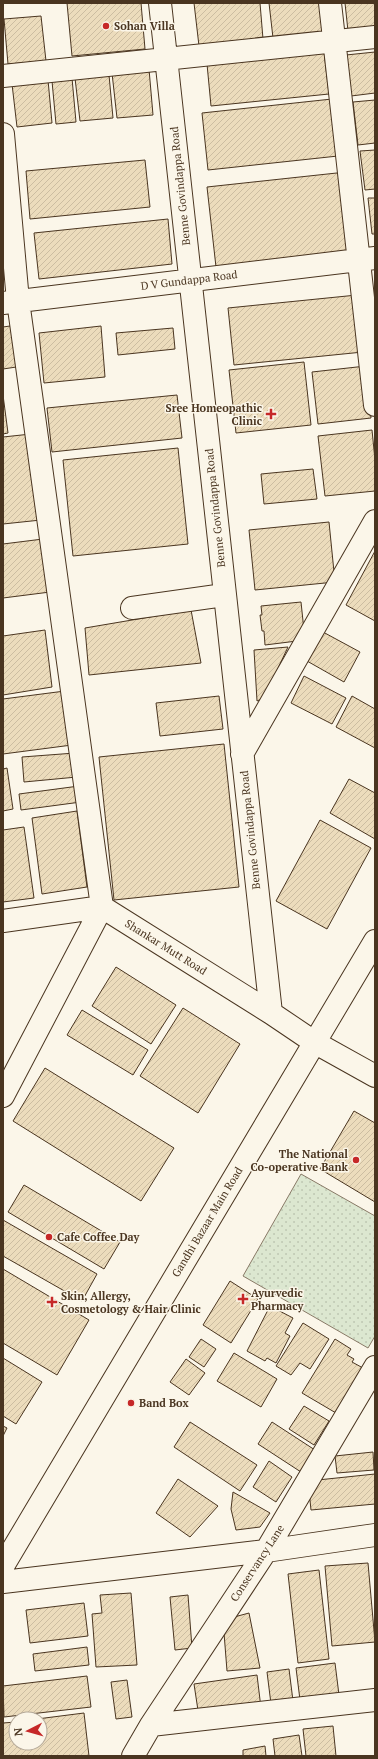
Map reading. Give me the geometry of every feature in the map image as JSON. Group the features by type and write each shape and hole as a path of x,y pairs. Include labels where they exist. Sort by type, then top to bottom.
{"street":[{"name":"Benne Govindappa Road","path":"160,3 271,1013"},
{"path":"330,3 334,42 367,259 375,405"},
{"path":"3,76 375,37"},
{"path":"3,134 11,302 102,907 3,1096"},
{"name":"D V Gundappa Road","path":"11,302 367,259"},
{"path":"242,754 375,521"},
{"path":"132,608 224,595"},
{"path":"3,921 102,907"},
{"name":"Shankar Mutt Road","path":"102,907 271,1013 314,1042 375,1076"},
{"name":"Gandhi Bazaar Main Road","path":"3,1566 375,941"},
{"name":"Conservancy Lane","path":"134,1756 151,1725 266,1551 375,1367"},
{"path":"3,1582 266,1551 375,1535"},
{"path":"151,1725 375,1700"}],"green space":[{"path":"301,1174 375,1216 375,1336 368,1348 243,1276"}],"building":[{"name":"Sohan Villa","path":"67,3 141,3 145,49 72,56"},
{"path":"194,3 260,3 263,39 199,46"},
{"path":"269,3 320,3 323,32 273,38"},
{"path":"345,3 375,3 375,28 348,31"},
{"path":"41,16 46,61 8,64 4,19"},
{"path":"324,52 329,94 211,106 207,64"},
{"path":"375,52 375,93 351,96 346,55"},
{"path":"149,69 153,115 117,118 112,73"},
{"path":"109,75 113,118 80,121 75,78"},
{"path":"72,78 76,122 56,124 52,81"},
{"path":"48,80 52,123 17,127 12,84"},
{"path":"332,99 338,156 208,170 202,113"},
{"path":"375,100 375,143 358,145 353,102"},
{"path":"375,150 375,189 365,190 360,151"},
{"path":"145,160 150,207 30,219 26,171"},
{"path":"346,172 355,252 216,267 207,187"},
{"path":"368,198 375,198 375,234 372,234"},
{"path":"168,219 172,264 39,279 34,233"},
{"path":"357,295 363,352 234,365 228,308"},
{"path":"17,325 23,366 3,369 3,327"},
{"path":"101,326 105,377 44,383 39,333"},
{"path":"173,328 175,349 118,355 116,333"},
{"path":"304,362 311,425 236,433 229,370"},
{"path":"366,366 371,418 318,424 312,372"},
{"path":"3,395 8,433 3,434"},
{"path":"177,395 182,438 52,452 47,408"},
{"path":"372,430 375,460 375,491 325,496 318,436"},
{"path":"31,434 41,520 3,524 3,437"},
{"path":"178,448 188,544 73,556 63,460"},
{"path":"313,469 317,499 264,504 261,474"},
{"path":"329,522 335,582 255,590 249,530"},
{"path":"51,538 58,591 3,598 3,544"},
{"path":"375,551 375,621 346,605"},
{"path":"301,602 305,640 265,645 264,631 262,631 260,615 262,615 261,606"},
{"path":"191,610 201,663 89,675 85,628"},
{"path":"45,630 52,687 3,695 3,636"},
{"path":"323,632 360,652 344,682 307,661"},
{"path":"288,647 264,698 257,701 254,650"},
{"path":"304,676 346,698 332,724 291,703"},
{"path":"65,691 72,745 3,754 3,699"},
{"path":"219,696 223,729 160,736 156,703"},
{"path":"352,696 375,709 375,748 336,727"},
{"path":"224,744 239,887 114,900 99,757"},
{"path":"75,753 77,777 24,782 22,757"},
{"path":"7,768 13,809 3,811 3,769"},
{"path":"349,779 375,793 375,839 330,813"},
{"path":"79,786 81,802 21,810 19,794"},
{"path":"77,811 87,887 42,894 32,818"},
{"path":"320,820 371,848 327,929 276,901"},
{"path":"24,827 34,898 3,902 3,830"},
{"path":"116,967 176,1005 151,1044 92,1006"},
{"path":"183,1008 240,1044 198,1113 140,1076"},
{"path":"82,1010 148,1050 133,1075 67,1035"},
{"path":"45,1068 174,1148 141,1201 13,1121"},
{"path":"354,1111 375,1123 375,1202 320,1169"},
{"path":"24,1185 120,1242 104,1269 8,1212"},
{"path":"3,1220 97,1274 82,1301 3,1256"},
{"path":"3,1269 89,1320 57,1375 3,1343"},
{"path":"230,1281 258,1299 231,1343 203,1325"},
{"path":"270,1306 293,1318 285,1333 290,1336 276,1363 267,1358 265,1361 247,1351"},
{"path":"303,1323 329,1339 310,1369 300,1363 291,1375 276,1366"},
{"path":"201,1339 216,1349 204,1367 189,1357"},
{"path":"335,1339 351,1349 347,1355 354,1359 352,1362 363,1368 336,1413 302,1393"},
{"path":"234,1353 277,1379 261,1407 217,1381"},
{"path":"3,1358 42,1382 16,1424 3,1416"},
{"path":"186,1359 205,1373 189,1395 170,1382"},
{"path":"304,1406 329,1421 314,1445 289,1429"},
{"path":"190,1422 257,1465 240,1491 174,1447"},
{"path":"272,1422 315,1450 301,1472 258,1444"},
{"path":"3,1426 7,1428 3,1436"},
{"path":"373,1452 374,1470 337,1473 335,1456"},
{"path":"269,1461 292,1477 276,1502 253,1487"},
{"path":"375,1474 375,1504 311,1510 308,1481"},
{"path":"178,1479 218,1506 190,1537 156,1513"},
{"path":"233,1492 270,1513 260,1527 236,1530 231,1509"},
{"path":"368,1563 375,1642 332,1646 325,1566"},
{"path":"319,1570 329,1659 298,1663 288,1574"},
{"path":"131,1593 137,1665 96,1667 92,1614 102,1613 100,1595"},
{"path":"188,1595 192,1648 175,1650 170,1597"},
{"path":"84,1603 88,1636 30,1643 26,1610"},
{"path":"249,1613 260,1668 227,1671 223,1620"},
{"path":"87,1647 89,1665 35,1671 33,1654"},
{"path":"335,1663 340,1703 301,1708 296,1668"},
{"path":"289,1669 293,1701 271,1704 267,1672"},
{"path":"257,1675 261,1708 199,1717 194,1684"},
{"path":"87,1676 91,1707 48,1712 8,1711 8,1717 4,1717 3,1686"},
{"path":"127,1680 132,1717 116,1719 111,1682"},
{"path":"84,1713 89,1756 3,1756 3,1723 8,1723 8,1751 48,1751 48,1718"},
{"path":"333,1726 336,1756 306,1756 303,1729"},
{"path":"299,1735 302,1756 275,1756 273,1739"},
{"path":"265,1746 266,1756 243,1756 243,1750"}],"place":[{"name":"Sohan Villa","path":"106,26"},
{"name":"Sree Homeopathic Clinic","path":"271,414"},
{"name":"The National Co-operative Bank","path":"356,1160"},
{"name":"Cafe Coffee Day","path":"49,1237"},
{"name":"Ayurvedic Pharmacy","path":"243,1299"},
{"name":"Skin, Allergy, Cosmetology & Hair Clinic","path":"52,1302"},
{"name":"Band Box","path":"131,1403"}]}
